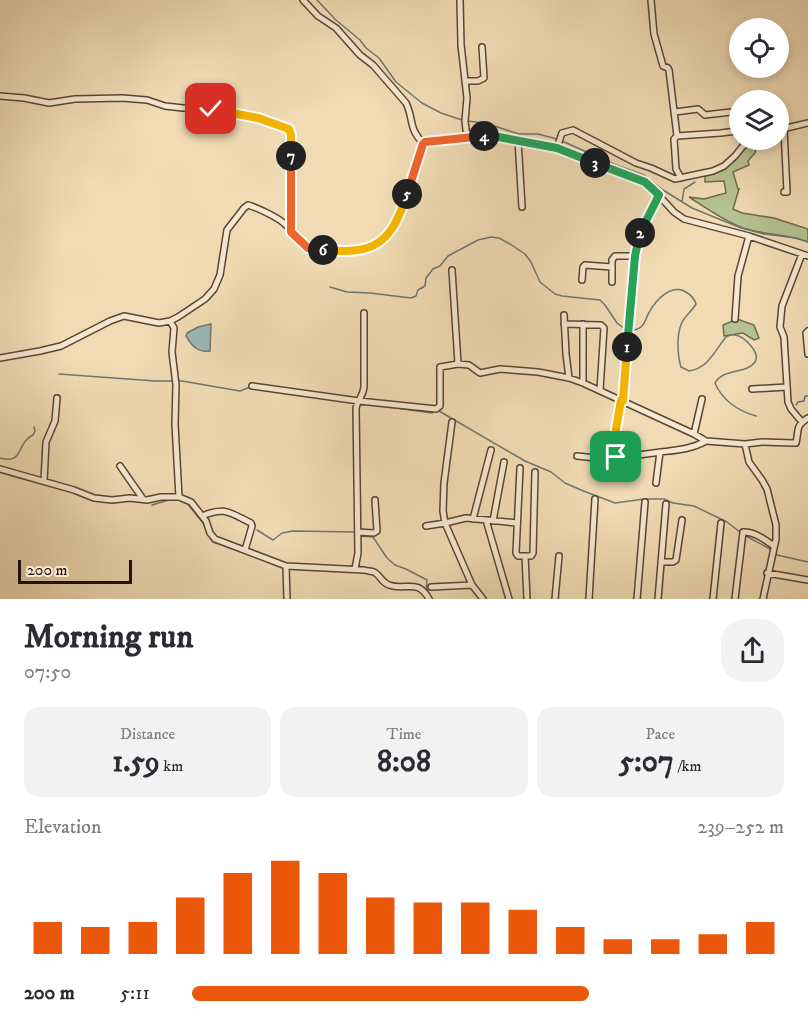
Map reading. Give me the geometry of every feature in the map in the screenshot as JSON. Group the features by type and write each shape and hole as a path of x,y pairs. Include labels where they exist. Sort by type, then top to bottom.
{"street":[{"path":"303,0 318,16 336,28 360,55 373,65 406,103 414,133 423,144"},
{"path":"460,0 461,45 467,98 465,121 467,138"},
{"path":"651,0 654,34 663,66 669,70 677,136 674,139 676,169 681,178"},
{"path":"465,81 478,81 484,78 482,47"},
{"path":"0,96 49,103 86,99 147,100 165,106 211,109 258,118 289,129 291,135 291,232"},
{"path":"675,112 698,109 705,115 729,112"},
{"path":"789,128 808,123"},
{"path":"557,148 562,133 573,130 636,163 675,179 713,171 724,166 738,150"},
{"path":"677,136 729,132"},
{"path":"0,358 61,346 124,316 159,323 170,321 205,299 214,290 220,275 227,230 244,208 251,206 282,221 308,248 350,251 363,249 380,242 394,228 423,144 427,141 493,136 557,148 645,182 674,212 684,219 749,236 805,255 782,306 780,327 784,337 789,405 802,422"},
{"path":"518,140 522,207"},
{"path":"783,150 787,192 784,192"},
{"path":"616,457 616,429 622,401 638,236 659,195"},
{"path":"735,319 738,276 749,236"},
{"path":"612,282 612,260 615,256 635,256"},
{"path":"582,280 585,265 612,267"},
{"path":"452,270 458,364"},
{"path":"355,569 358,553 356,408 357,402 363,395 364,387 364,313"},
{"path":"564,315 569,378"},
{"path":"170,321 174,328 172,352 176,385 175,424 179,497"},
{"path":"564,324 601,325 604,328 600,390"},
{"path":"583,324 583,383"},
{"path":"808,331 806,333 808,354"},
{"path":"252,386 436,409 440,406 440,367 458,364 469,365 480,373 500,369 538,372 569,378 600,390 706,441 745,444 796,443 797,429 808,418"},
{"path":"752,389 787,387"},
{"path":"44,481 46,442 55,421 57,398"},
{"path":"694,434 702,399"},
{"path":"452,422 444,483 445,523 472,585 483,599"},
{"path":"577,456 616,457 660,452 695,447 706,441"},
{"path":"745,444 749,462 767,489 774,515 776,539 763,599"},
{"path":"473,519 491,450"},
{"path":"656,483 660,452"},
{"path":"494,521 504,462"},
{"path":"120,466 144,500"},
{"path":"519,468 516,555 518,556 531,556 533,553 535,472"},
{"path":"0,469 94,498 144,500 179,497 191,502 207,523 215,539 286,566 375,572 390,586 418,587 429,599"},
{"path":"589,599 595,499"},
{"path":"358,532 374,533 377,531 375,500"},
{"path":"637,599 645,502"},
{"path":"658,599 666,504"},
{"path":"202,516 217,511 227,511 250,523 252,526 245,550"},
{"path":"426,526 466,518 517,523"},
{"path":"486,520 509,599"},
{"path":"661,562 676,560 682,520"},
{"path":"713,599 721,523"},
{"path":"735,599 743,532 748,532 774,546"},
{"path":"525,556 527,599"},
{"path":"555,599 559,556"},
{"path":"286,566 287,599"},
{"path":"767,573 808,580"},
{"path":"431,587 472,585"}],"green space":[{"path":"742,150 756,150 748,161 749,165 733,172 739,189 733,209 742,213 774,218 808,229 808,242 743,228 689,197 704,199 726,193 724,181 705,182 705,172 724,166"},
{"path":"737,319 754,325 759,338 754,340 743,333 724,336 723,325"}],"water":[{"path":"211,324 210,351 199,350 188,340 187,333"}],"waterway":[{"path":"317,0 379,58 396,82 422,103 462,120 488,124 519,134 538,134 557,139"},
{"path":"562,141 644,175 692,208 741,228 808,242"},
{"path":"682,202 684,189 695,182"},
{"path":"330,287 347,292 411,298 425,286 426,278 433,269 440,266 448,256 478,240 499,238 525,254 540,282 555,294 600,300 617,323 625,329"},
{"path":"632,331 643,325 653,307 664,295 674,290 688,293 696,304 681,324 678,336 681,367 689,371 702,366 730,335 743,338 754,350 755,362 751,366 724,375 715,383 731,404 756,416"},
{"path":"59,374 182,381 240,391 250,387"},
{"path":"285,393 313,397"},
{"path":"796,405 808,396"},
{"path":"367,404 432,413 435,410"},
{"path":"439,411 525,461 551,472 565,483 581,490 615,503 664,499 673,503 694,506 727,522 740,532"},
{"path":"0,458 8,459 17,456 24,443 33,435 34,427"},
{"path":"152,505 169,500 182,500"},
{"path":"186,502 203,523 213,542 253,556"},
{"path":"257,530 273,540 282,533 293,531 356,532"},
{"path":"361,536 373,537 387,558 395,565 427,580 428,592"},
{"path":"746,536 770,549"},
{"path":"774,553 808,562"}],"route":[{"path":"211,109 258,118 289,129 291,135 291,232 312,249 350,251 363,249 380,242 388,235 401,212 423,144 427,141 493,136 518,140 557,148 649,185 659,195 638,236 636,247 623,401 621,400 615,438 616,457"}]}
